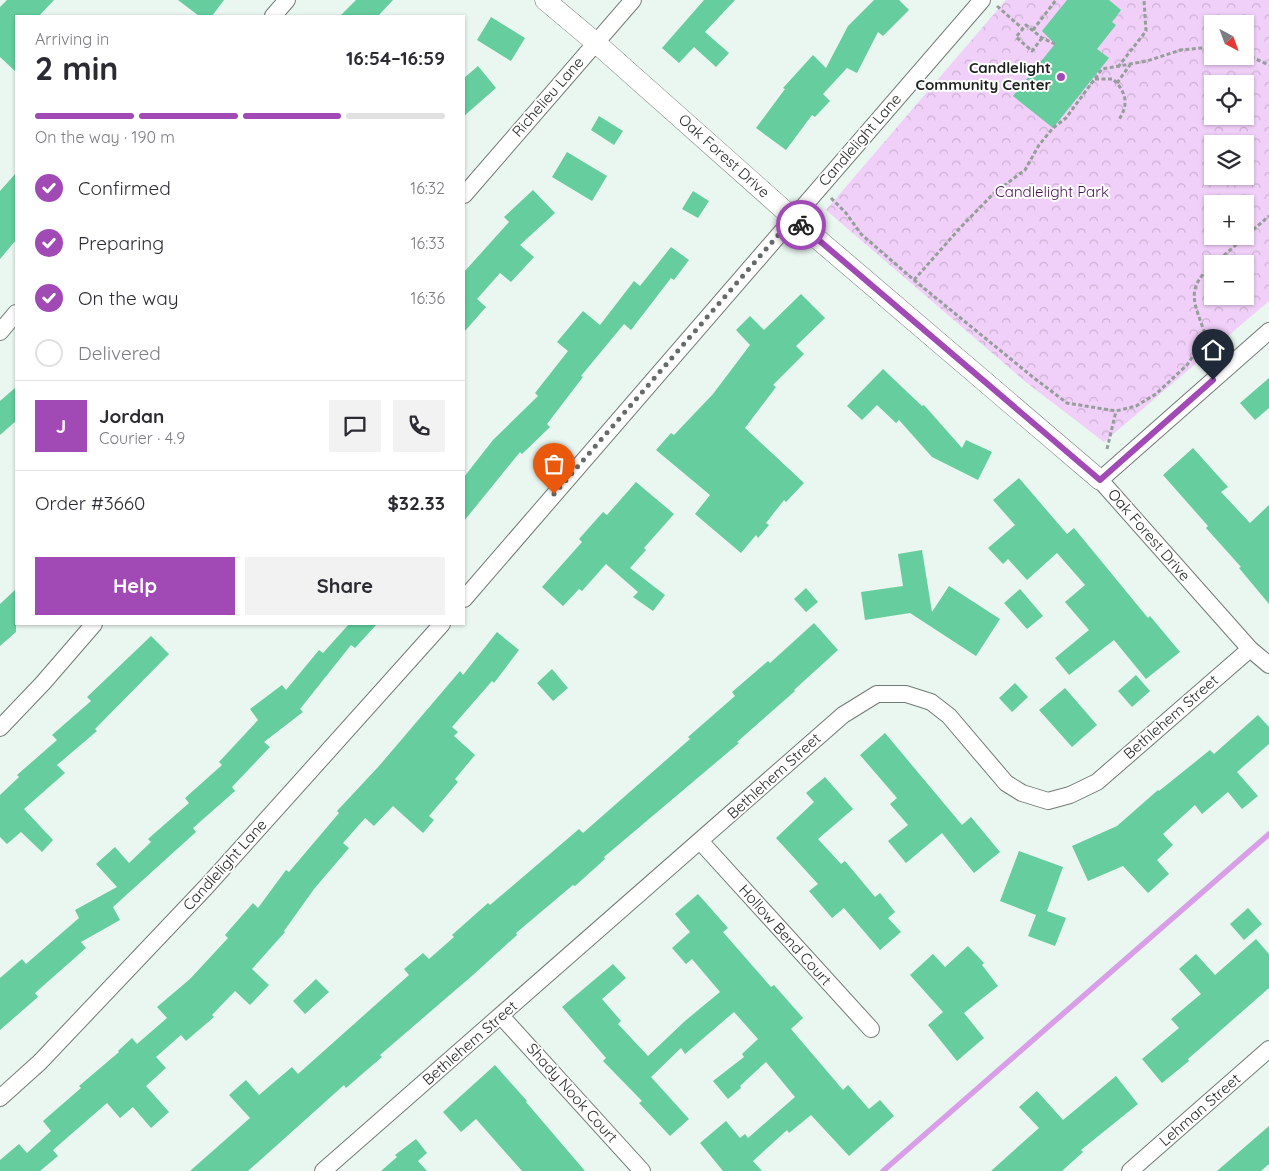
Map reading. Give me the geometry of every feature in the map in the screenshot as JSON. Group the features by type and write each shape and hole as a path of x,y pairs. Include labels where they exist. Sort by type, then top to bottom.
{"street":[{"path":"274,15 287,0"},
{"name":"Oak Forest Drive","path":"545,0 793,218 1100,480 1250,648 1269,665"},
{"name":"Richelieu Lane","path":"465,194 632,0"},
{"name":"Candlelight Lane","path":"465,598 818,189 989,3"},
{"path":"0,332 15,314"},
{"path":"1100,480 1269,330"},
{"path":"0,728 43,683 93,625"},
{"name":"Candlelight Lane","path":"0,1098 40,1062 207,886 441,625"},
{"name":"Bethlehem Street","path":"323,1171 843,715 877,694 906,694 931,702 949,716 1006,783 1022,792 1048,801 1070,795 1097,782 1250,648"},
{"name":"Hollow Bend Court","path":"700,841 871,1029"},
{"name":"Shady Nook Court","path":"501,1016 642,1171"},
{"name":"Lehman Street","path":"1130,1171 1269,1050"}],"path":[{"path":"1033,30 1056,0"},
{"path":"1118,67 1146,31 1144,0"},
{"path":"989,3 1023,29"},
{"path":"1042,38 1032,50 1016,37 1026,25 1042,38 1055,44"},
{"path":"914,280 994,193 1025,170 1039,145 1053,128 1066,118 1102,69 1147,61 1181,50 1204,48"},
{"path":"1254,58 1269,65"},
{"path":"1117,83 1130,64"},
{"path":"1095,79 1113,79 1121,87 1125,102 1124,112 1118,121"},
{"path":"818,189 838,203 861,234 914,280 1067,403 1116,411 1136,406 1156,394 1187,365 1206,337 1194,300 1194,288 1204,273"},
{"path":"1224,255 1269,216"},
{"path":"1100,480 1116,411"}],"green space":[{"name":"Candlelight Park","path":"1006,0 1269,0 1269,301 1104,442 1027,383 826,210"}],"building":[{"path":"7,0 54,0 40,15 15,15 15,71 0,57 0,7"},
{"path":"178,0 224,0 213,15 198,15"},
{"path":"356,0 393,0 379,15 341,15"},
{"path":"704,0 735,0 705,32 729,53 716,67 694,47 679,63 662,48"},
{"path":"874,0 899,0 909,10 883,36 878,32 857,73 847,68 823,94 830,101 815,117 812,115 786,150 756,128 785,89 783,88 813,55 826,68 848,26"},
{"name":"Candlelight Community Center","path":"1067,0 1109,0 1121,10 1112,22 1116,25 1097,49 1109,58 1053,128 1013,96 1055,44 1042,31"},
{"path":"491,17 525,38 511,61 477,40"},
{"path":"478,66 496,88 465,115 465,77"},
{"path":"599,116 623,131 614,145 591,130"},
{"path":"567,152 607,176 592,201 552,177"},
{"path":"15,174 15,241 0,259 0,191"},
{"path":"533,190 555,213 520,245 534,257 511,282 500,273 477,299 486,307 465,331 465,271 509,222 504,217"},
{"path":"693,191 709,201 698,218 682,209"},
{"path":"671,247 689,260 674,280 671,278 631,330 624,324 581,376 583,377 547,424 550,427 522,454 520,452 465,520 465,476 493,440 538,396 535,393 568,351 557,342 583,311 600,325 634,281 640,286"},
{"path":"801,294 825,318 796,346 804,354 773,385 776,387 745,428 804,483 786,502 784,500 766,523 769,525 758,538 756,535 741,553 695,514 710,495 656,450 671,433 674,435 713,394 750,345 736,330 750,316 764,330"},
{"path":"883,369 922,406 924,405 962,448 966,440 992,452 978,480 932,457 899,420 896,423 877,405 862,420 847,406"},
{"path":"1269,378 1269,408 1255,420 1240,403"},
{"path":"15,388 15,422 0,435 0,401"},
{"path":"1193,448 1228,487 1221,492 1250,523 1269,505 1269,604 1239,568 1241,567 1206,528 1208,526 1163,475"},
{"path":"1019,478 1067,534 1074,528 1148,618 1150,616 1180,652 1146,679 1114,640 1069,675 1055,658 1089,630 1065,602 1085,585 1057,553 1027,580 1008,559 1003,564 988,548 1015,525 993,500"},
{"path":"636,482 674,514 644,548 646,550 630,568 665,595 653,611 633,597 638,592 606,564 582,591 579,589 563,606 542,587 582,542 579,539 603,512 607,515"},
{"path":"922,550 932,612 949,586 1000,619 976,656 910,613 865,620 861,592 903,586 898,554"},
{"path":"806,588 818,602 806,612 794,599"},
{"path":"1020,589 1043,616 1027,629 1004,603"},
{"path":"15,590 16,632 0,646 0,604"},
{"path":"814,623 838,650 737,742 739,743 604,857 605,859 575,886 573,885 516,933 517,935 473,975 380,1055 382,1057 346,1088 344,1085 248,1171 190,1171 250,1118 229,1095 246,1080 259,1095 292,1067 298,1074 409,975 404,969 423,953 429,959 454,937 452,935 488,903 490,905 579,829 583,833 690,739 688,737 735,696 732,692 768,661 770,663"},
{"path":"348,625 376,625 355,648 351,645 300,709 303,712 264,742 270,747 232,787 235,791 193,828 196,832 113,907 120,920 81,942 86,948 35,993 38,997 0,1030 0,978 22,959 26,964 79,918 75,910 117,887 96,864 115,847 129,863 151,842 148,839 189,803 185,798 222,765 219,762 258,720 250,709 282,685 286,690 319,650 323,653"},
{"path":"497,632 519,650 494,683 492,681 452,727 458,732 454,736 475,755 455,779 458,782 429,816 434,820 423,833 393,806 374,826 365,818 343,843 349,848 314,889 285,932 252,969 269,985 250,1005 235,991 212,1015 214,1017 186,1041 181,1035 156,1057 166,1068 146,1086 169,1112 151,1128 133,1107 120,1118 107,1103 53,1150 58,1156 40,1171 0,1171 0,1160 19,1144 27,1153 51,1131 43,1121 81,1088 79,1086 119,1052 132,1038 137,1044 167,1018 157,1007 190,979 228,938 225,935 253,903 258,908 286,870 289,872 339,813 337,811 379,766 460,671 463,675"},
{"path":"151,636 169,654 95,729 97,731 57,765 65,773 24,809 53,840 42,852 21,832 7,844 0,837 0,795 19,777 17,775 57,740 52,735 91,701 87,697"},
{"path":"552,669 568,688 553,701 537,683"},
{"path":"1136,675 1150,691 1132,707 1118,691"},
{"path":"1015,683 1028,697 1012,712 999,698"},
{"path":"1065,688 1097,725 1072,747 1039,710"},
{"path":"1258,715 1269,727 1269,744 1237,772 1258,796 1242,809 1228,792 1202,814 1195,805 1163,834 1173,845 1157,860 1169,874 1148,893 1123,866 1088,881 1072,846 1117,826 1158,790 1210,750 1214,754"},
{"path":"885,733 962,825 971,817 1000,852 974,873 942,833 906,863 888,841 908,825 890,804 897,798 860,755"},
{"path":"825,777 853,809 818,839 841,864 845,861 875,897 880,893 895,912 888,918 901,932 880,950 844,908 832,918 809,891 818,884 776,838 814,802 806,793"},
{"path":"1019,851 1063,867 1047,911 1066,918 1055,946 1028,936 1036,915 1000,901"},
{"path":"698,894 728,928 723,932 771,987 774,985 803,1018 791,1029 843,1090 848,1085 869,1109 880,1100 894,1116 849,1156 811,1115 789,1133 787,1130 753,1161 762,1171 723,1171 700,1143 726,1121 740,1138 745,1134 748,1138 795,1097 766,1062 728,1099 713,1081 744,1057 742,1054 758,1039 734,1012 685,1054 681,1048 651,1077 689,1119 670,1136 639,1103 642,1101 603,1061 606,1058 562,1007 613,964 626,978 602,999 621,1021 618,1024 648,1056 685,1021 720,992 692,959 686,964 672,948 690,932 675,914"},
{"path":"1248,908 1262,924 1244,940 1230,924"},
{"path":"1256,939 1269,954 1269,988 1162,1083 1142,1059 1179,1028 1171,1019 1201,994 1179,969 1196,954 1215,975"},
{"path":"968,946 984,963 982,965 998,986 964,1013 984,1038 957,1061 928,1025 943,1012 910,975 933,954 945,967"},
{"path":"316,979 329,992 305,1014 293,1001"},
{"path":"495,1065 585,1171 522,1171 476,1119 461,1132 443,1112"},
{"path":"1116,1076 1138,1104 1081,1150 1083,1152 1062,1171 991,1171 1039,1128 1019,1107 1037,1091 1063,1120"},
{"path":"1269,1126 1269,1164 1261,1171 1217,1171"},
{"path":"416,1139 427,1153 418,1161 427,1171 381,1171 397,1157 395,1155"}],"waterway":[{"path":"883,1171 1269,834"}],"way so far":[{"path":"554,494 793,218 801,225"}],"place":[{"name":"Candlelight Community Center","path":"1061,77"}],"route":[{"path":"801,225 1100,480 1213,380"}]}
